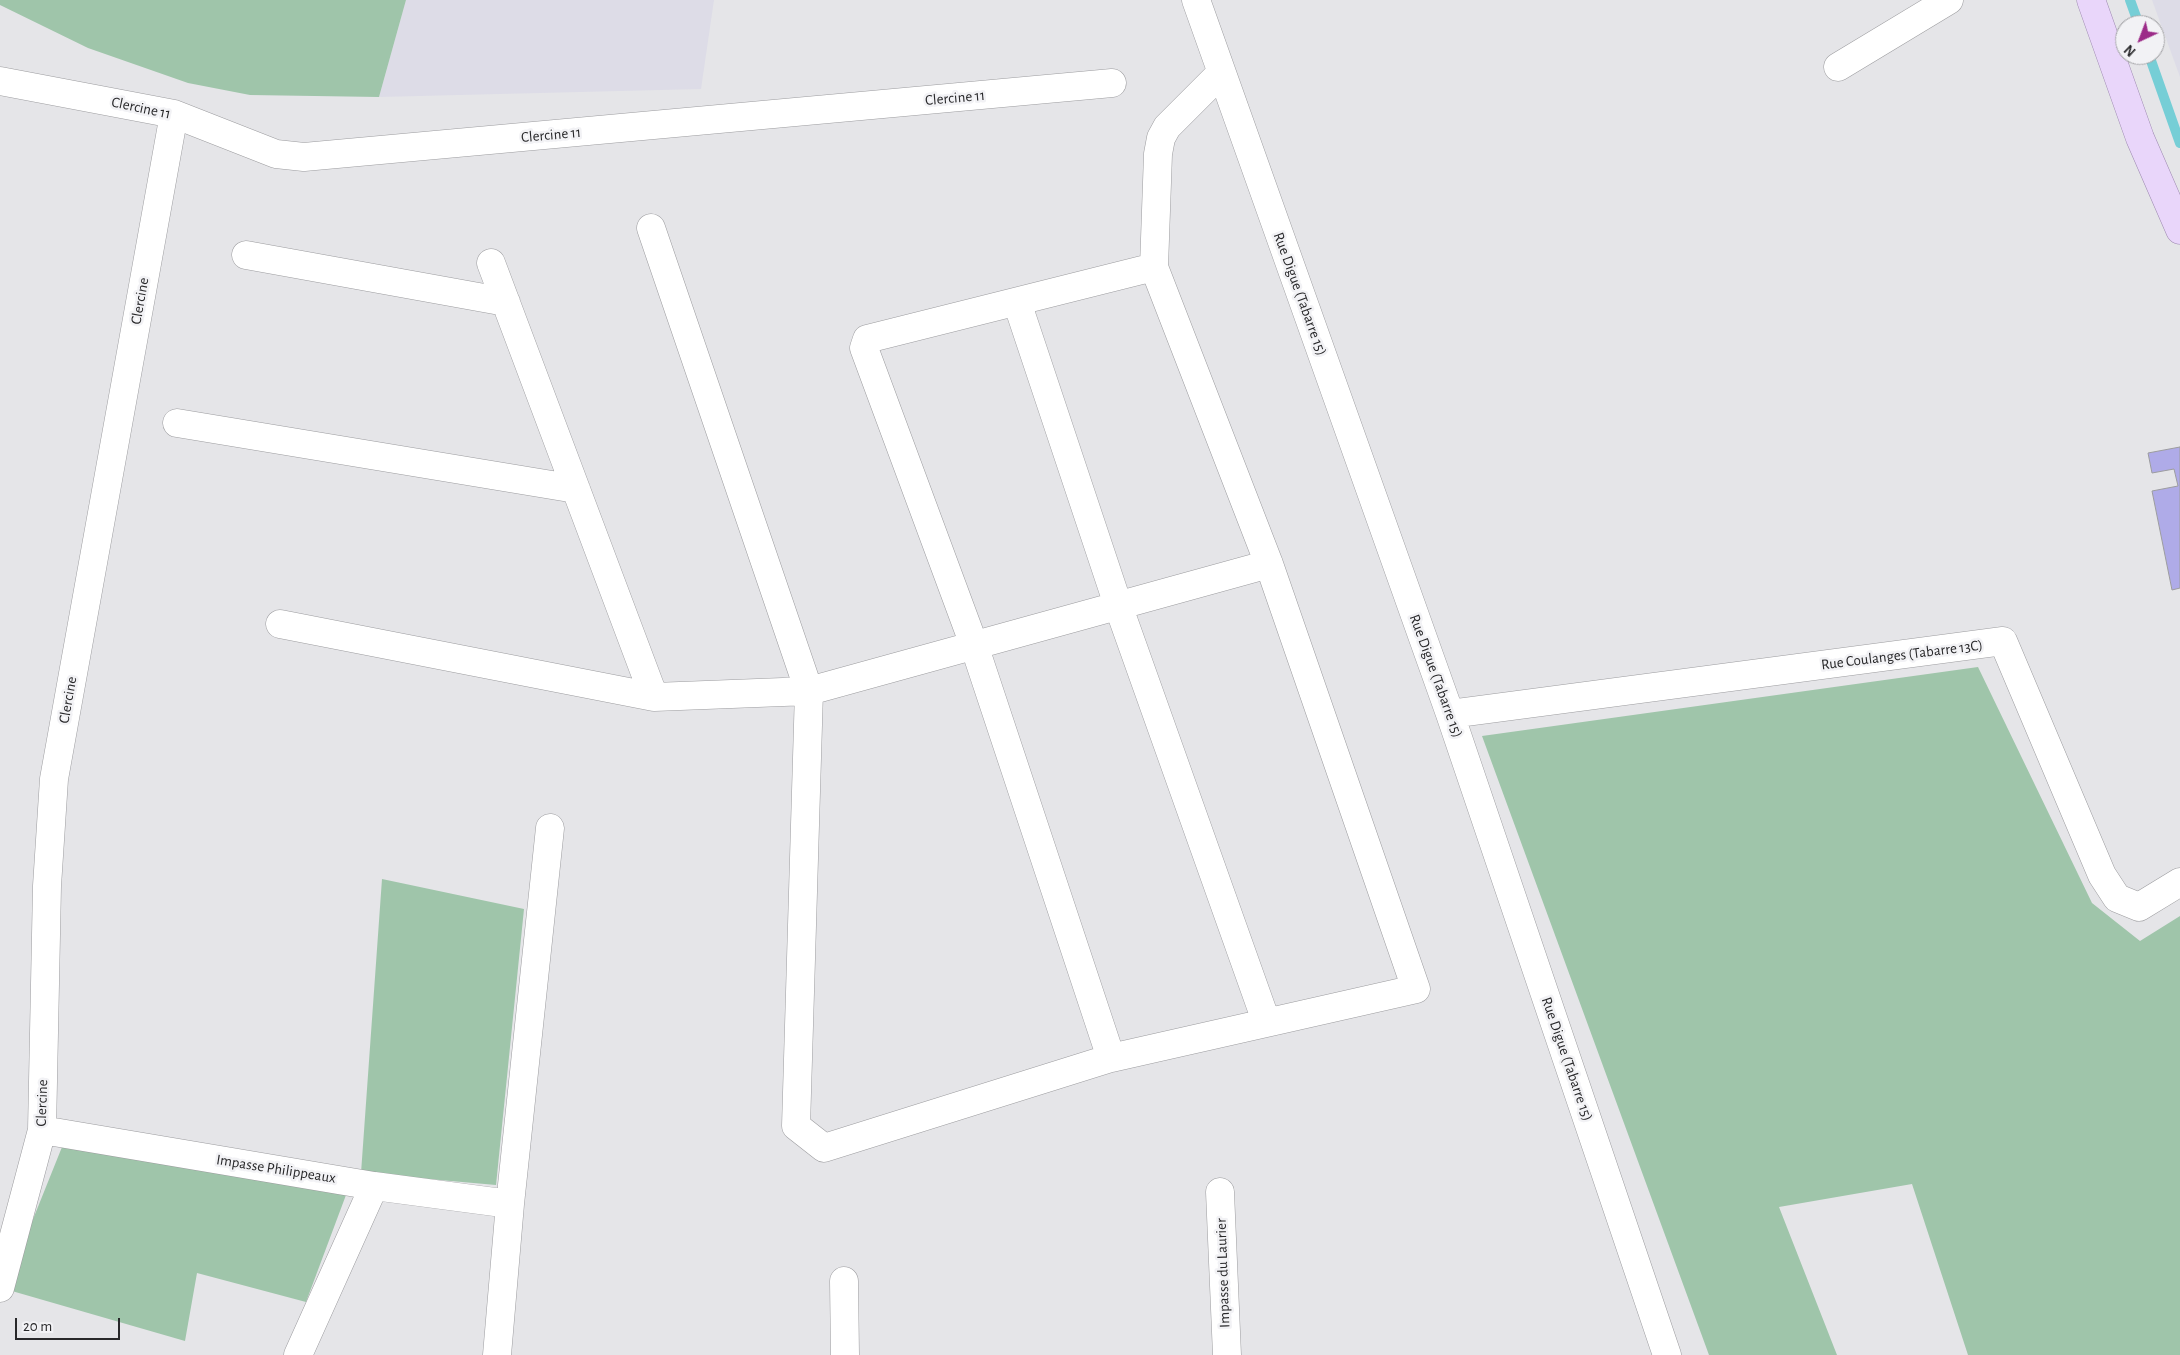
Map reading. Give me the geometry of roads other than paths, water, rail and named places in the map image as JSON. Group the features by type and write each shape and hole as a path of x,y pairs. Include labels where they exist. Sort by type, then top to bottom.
{"main road":[{"path":"2091,0 2140,138 2180,230"}],"street":[{"name":"Rue Digue (Tabarre 15)","path":"1196,0 1450,714 1667,1355"},
{"path":"1838,67 1949,0"},
{"path":"651,228 809,691 796,1126 824,1148 1111,1058 1266,1021 1416,989 1269,564 1154,268 1158,154 1161,138 1167,127 1221,73"},
{"name":"Clercine 11","path":"0,81 174,114 276,154 304,158 1112,83"},
{"name":"Clercine","path":"0,1288 42,1130 47,886 54,779 174,114"},
{"path":"246,255 506,302"},
{"path":"491,263 654,697"},
{"path":"1111,1058 974,645 864,348 867,339 1154,268"},
{"path":"1017,302 1118,606 1266,1021"},
{"path":"177,424 576,489"},
{"path":"280,624 654,697 809,691 1269,564"},
{"name":"Rue Coulanges (Tabarre 13C)","path":"1450,714 2002,641 2102,875 2117,898 2139,908 2180,882"},
{"path":"496,1355 550,828"},
{"name":"Impasse Philippeaux","path":"42,1130 374,1186 510,1204"},
{"path":"298,1355 374,1186"},
{"name":"Impasse du Laurier","path":"1220,1192 1227,1355"},
{"path":"844,1281 845,1355"}],"waterway":[{"path":"2130,0 2135,15"},
{"path":"2153,65 2180,143"}]}
